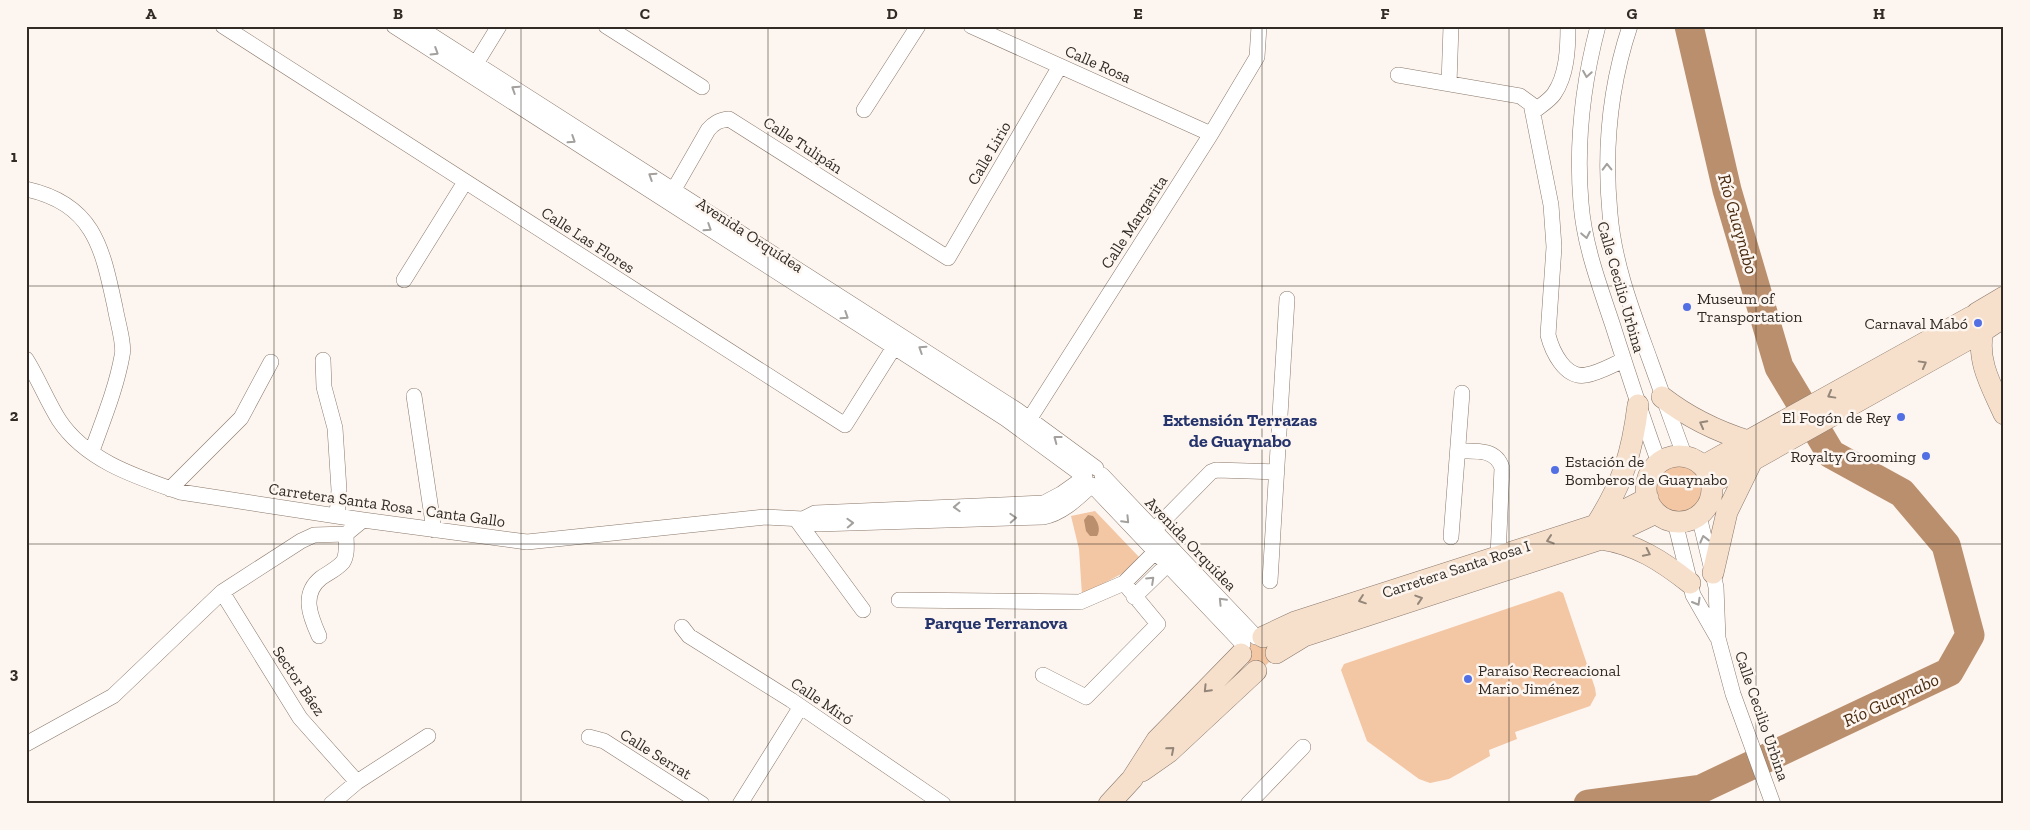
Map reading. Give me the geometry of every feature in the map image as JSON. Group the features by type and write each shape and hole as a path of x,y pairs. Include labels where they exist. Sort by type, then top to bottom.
{"street":[{"name":"Calle Las Flores","path":"223,26 845,425 897,342"},
{"name":"Avenida Orquídea","path":"394,26 473,69 1026,424 1094,476 1154,530 1256,645"},
{"name":"Avenida Orquídea","path":"417,26 473,69"},
{"path":"473,69 499,26"},
{"path":"606,26 702,87"},
{"path":"864,110 918,26"},
{"name":"Calle Rosa","path":"972,26 1211,134"},
{"name":"Calle Margarita","path":"1026,424 1211,134 1257,56 1259,26"},
{"path":"1449,84 1451,26"},
{"path":"1534,112 1553,95 1562,79 1568,45 1568,26"},
{"name":"Calle Cecilio Urbina","path":"1598,26 1592,48 1583,104 1579,163 1581,204 1593,265 1638,405 1659,463"},
{"name":"Calle Cecilio Urbina","path":"1630,26 1615,80 1607,156 1610,215 1616,250 1626,289 1662,397 1700,469"},
{"name":"Calle Lirio","path":"948,258 1060,66"},
{"path":"1398,75 1520,96 1531,104 1551,205 1554,247 1548,335 1552,347 1558,360 1578,375 1586,375 1624,360"},
{"name":"Calle Tulipán","path":"670,196 708,130 714,123 729,119 948,258"},
{"path":"404,280 465,182"},
{"path":"26,189 39,192 66,204 79,213 92,232 103,255 109,277 123,354 109,403 92,451"},
{"path":"2004,297 1979,324 1983,365 2004,414"},
{"path":"1270,581 1287,299"},
{"path":"1700,469 1750,451 1979,324 2004,317"},
{"name":"Carretera Santa Rosa - Canta Gallo","path":"26,359 30,373 59,420 73,438 111,465 170,489 363,520 527,542 765,517 799,519 818,524 1043,517 1051,516 1062,509 1094,476"},
{"path":"323,360 324,387 335,428 339,490 337,516"},
{"path":"170,489 241,418 270,362"},
{"path":"1452,537 1462,393"},
{"path":"414,396 434,530"},
{"path":"1662,397 1680,411 1750,451"},
{"path":"1638,405 1633,438 1625,470 1599,532 1652,555 1690,583"},
{"path":"1458,450 1486,452 1492,454 1500,462 1502,468 1498,556"},
{"path":"1713,573 1727,512 1750,451"},
{"path":"1674,456 1700,469 1710,501 1699,516 1688,521 1660,511 1648,480 1650,474 1659,463 1674,456"},
{"path":"1154,530 1211,472 1216,470 1278,472"},
{"name":"Avenida Orquídea","path":"1094,476 1168,564 1256,645"},
{"name":"Calle Cecilio Urbina","path":"1660,511 1693,594 1718,638"},
{"name":"Carretera Santa Rosa I","path":"1256,645 1304,636 1660,511"},
{"name":"Calle Cecilio Urbina","path":"1699,516 1716,587 1718,638 1733,694 1773,804"},
{"path":"799,519 863,610"},
{"path":"26,744 113,696 222,592 301,541 314,535 346,534 363,520"},
{"name":"Carretera Santa Rosa I","path":"1109,804 1132,779 1158,740 1256,645 1295,622 1498,556 1599,532"},
{"path":"319,636 310,617 308,595 313,585 344,561 346,534"},
{"path":"899,600 1080,602 1124,583 1156,551"},
{"path":"1134,596 1168,564"},
{"path":"1043,675 1086,697 1158,624 1124,583"},
{"name":"Sector Báez","path":"222,592 300,718 357,782"},
{"name":"Calle Miró","path":"682,626 689,636 791,700 800,708 943,804"},
{"name":"Carretera Santa Rosa I","path":"1132,779 1169,752 1256,671 1247,666 1256,645"},
{"path":"740,804 800,708"},
{"path":"331,804 357,782 428,736"},
{"name":"Calle Serrat","path":"589,738 604,741 702,804"},
{"path":"1248,804 1303,747"}],"shaded area":[{"path":"1674,460 1686,460 1701,468 1709,483 1709,495 1701,510 1686,518 1674,518 1659,510 1651,495 1651,483 1659,468"},
{"path":"1095,511 1139,557 1125,572 1082,595 1079,549 1071,516"},
{"path":"1088,515 1093,516 1098,523 1099,531 1097,536 1090,536 1086,531 1084,520"},
{"name":"Paraíso Recreacional Mario Jiménez","path":"1559,591 1563,593 1595,688 1596,695 1590,706 1515,732 1517,739 1489,750 1490,756 1449,779 1430,783 1419,779 1367,741 1341,670 1344,664"},
{"path":"1252,641 1268,644 1271,660 1264,667 1250,665 1245,659 1247,645"}],"waterway":[{"name":"Río Guaynabo","path":"1588,804 1701,789 1949,672 1970,635 1946,545 1902,493 1831,454 1779,367 1727,190 1689,26"}],"place":[{"name":"Museum of Transportation","path":"1687,307"},
{"name":"Carnaval Mabó","path":"1978,323"},
{"name":"El Fogón de Rey","path":"1901,417"},
{"name":"Royalty Grooming","path":"1926,456"},
{"name":"Estación de Bomberos de Guaynabo","path":"1555,470"},
{"name":"Paraíso Recreacional Mario Jiménez","path":"1468,679"}],"district":[{"name":"Extensión Terrazas de Guaynabo","path":"1240,430"},
{"name":"Parque Terranova","path":"996,623"}]}
